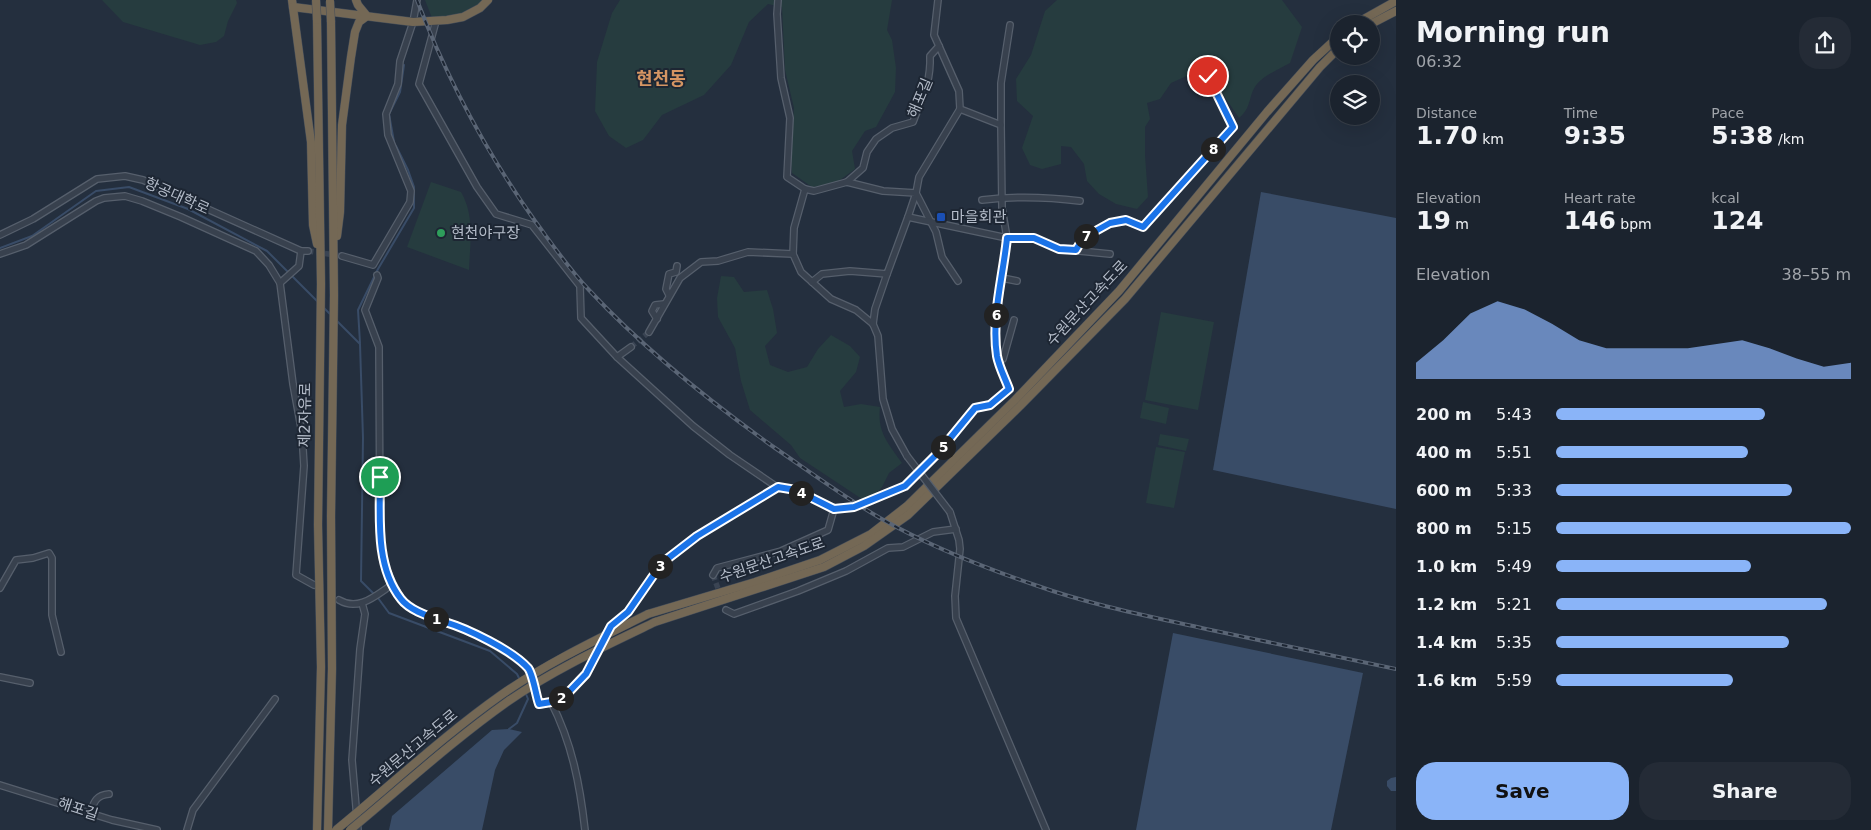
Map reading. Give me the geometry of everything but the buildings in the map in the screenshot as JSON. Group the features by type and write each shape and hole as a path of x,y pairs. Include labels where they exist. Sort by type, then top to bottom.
{"highway":[{"name":"제2자유로","path":"316,0 321,263 318,525 321,667 317,826"},
{"name":"제2자유로","path":"328,827 332,669 331,516 334,295 330,0"},
{"path":"356,0 367,16"},
{"path":"321,263 313,225 311,142 293,3 412,22 463,17 480,8 488,0"},
{"path":"1372,15 1396,2"},
{"path":"1380,19 1396,11"},
{"path":"333,265 340,212 342,125 355,32 359,22 367,16"},
{"name":"수원문산고속도로","path":"336,830 448,735 542,668 648,614 820,560 871,534 907,506 1015,400 1119,291 1267,112 1313,60 1330,44"},
{"name":"수원문산고속도로","path":"350,830 454,742 508,701 548,676 592,652 655,622 824,567 864,546 908,515 1013,413 1125,299 1330,57"}],"street":[{"path":"342,256 373,265 410,202 411,191 388,135 386,114 398,84 400,61 417,0"},
{"path":"778,0 777,14 781,78 790,118 787,177 805,189 814,191 847,182 883,191 916,193"},
{"name":"해포길","path":"938,0 934,35 958,91 960,109"},
{"path":"436,21 419,84 477,188 496,214 532,225 580,286 582,318 617,357 693,426 730,455 778,487 796,490 834,509 854,507 905,486 938,453 975,408 990,405 1009,389 998,358 995,318 1007,238 1002,197 1001,83 1010,26"},
{"name":"해포길","path":"847,182 862,168 867,152 876,139 892,128 913,122 927,88 931,72 930,56 938,46"},
{"path":"1076,250 1083,238 1110,223 1126,220 1143,227 1233,127 1208,76"},
{"path":"873,324 875,309 908,218 920,177 960,109 1001,125"},
{"name":"항공대학로","path":"0,235 33,219 97,179 125,176 144,180 304,251 299,266 280,283 269,265 256,251 182,217 125,196 104,198 96,201 26,245 0,254"},
{"path":"805,189 794,228 793,254 800,272 831,299 856,310 873,324 878,336 883,399 892,429 907,456 950,512 956,529 960,549 955,596 956,618 1046,830"},
{"path":"916,193 936,232 942,257 958,281"},
{"path":"982,200 1002,197 1052,198 1080,202"},
{"path":"908,218 1007,238 1034,238 1059,249 1102,255 1110,254"},
{"path":"649,332 680,278 701,262 718,261 748,252 793,254"},
{"path":"670,294 666,289 669,274 676,272 677,266"},
{"path":"812,282 822,274 850,271 887,274"},
{"path":"377,275 378,278 365,310 379,347 380,530 383,561 402,600 416,610 431,617 465,628 512,654 529,669 539,704 551,702 566,695 586,674 611,626 628,612 662,563 697,536 778,487"},
{"path":"1002,278 1017,280"},
{"path":"280,283 293,384 302,433 304,466 296,575 314,585"},
{"path":"998,358 1004,358 1014,320"},
{"path":"617,357 632,346"},
{"path":"713,575 717,568 781,551 828,530 834,509"},
{"path":"726,610 734,614 846,571 888,548 903,546 933,532 956,529"},
{"path":"0,588 16,560 34,558 49,553 52,558 52,615 61,652"},
{"path":"339,600 346,604 362,603 370,600 393,584"},
{"path":"358,830 352,760 357,677 365,614 362,603"},
{"path":"0,677 30,683"},
{"path":"187,830 193,810 275,699"},
{"path":"551,702 559,717 576,770 585,830"},
{"name":"해포길","path":"0,784 156,830"},
{"path":"90,812 96,799 101,795 109,794"}],"green space":[{"path":"102,0 236,0 237,3 228,21 224,36 216,42 200,45 123,22"},
{"path":"425,0 484,0 466,12 432,18"},
{"path":"620,0 892,0 887,30 892,40 896,68 895,92 876,127 865,131 852,151 855,169 833,185 812,187 792,173 790,150 794,108 785,70 782,7 768,4 749,22 731,65 704,95 662,115 643,140 626,148 609,136 595,111 597,62 612,13"},
{"path":"1057,0 1282,0 1302,27 1290,63 1268,75 1257,84 1246,110 1239,118 1220,90 1209,66 1171,83 1160,99 1147,103 1150,119 1145,127 1148,197 1137,209 1116,204 1099,194 1087,181 1084,164 1071,147 1061,146 1061,164 1042,169 1030,165 1022,148 1033,116 1017,101 1016,79 1031,55 1045,11"},
{"name":"현천야구장","path":"431,182 461,192 465,201 471,230 469,270 407,247"},
{"path":"721,276 734,277 744,292 767,290 773,309 777,333 765,346 770,365 788,372 807,367 818,349 831,335 850,346 860,357 856,372 840,391 844,407 861,404 880,407 882,430 888,443 902,463 889,473 882,487 868,503 800,458 791,445 750,410 741,381 735,348 718,317 717,298"},
{"path":"1161,312 1214,322 1198,410 1145,400"},
{"path":"1143,402 1169,408 1166,424 1140,418"},
{"path":"1160,434 1189,439 1186,451 1158,445"},
{"path":"1156,447 1185,452 1174,508 1146,503"}],"water":[{"path":"1261,192 1396,218 1396,509 1213,470"},
{"path":"1173,633 1363,673 1331,830 1136,830"},
{"path":"509,729 522,732 504,750 495,770 482,830 389,830 392,816 492,730"},
{"path":"1396,777 1396,791 1391,791 1387,786 1387,781"}],"waterway":[{"path":"394,142 389,114 400,92 404,65"},
{"path":"360,343 358,310 378,269 414,208 414,187 396,146"},
{"path":"0,248 32,236 96,191 129,187 188,209 267,251 318,302"},
{"path":"323,307 330,314"},
{"path":"337,321 360,344 363,438 361,581 378,598 389,613 490,651 517,674 520,680"},
{"path":"509,729 517,723 528,699 526,694"}],"tunnel":[{"path":"308,251 342,256"},
{"path":"631,347 649,332"},
{"path":"713,575 726,610"}],"railway":[{"path":"417,0 441,58 484,142 517,195 575,274 610,312 678,374 750,430 853,502 917,538 937,547 1056,592 1141,615 1396,669"}],"place":[{"name":"마을회관","path":"941,217"},
{"name":"현천야구장","path":"441,233"}],"district":[{"name":"현천동","path":"661,79"}],"route":[{"path":"380,477 380,530 383,561 402,600 416,610 465,628 512,654 529,669 539,704 551,702 566,695 586,674 611,626 628,612 662,563 697,536 778,487 796,490 834,509 854,507 905,486 938,453 975,408 990,405 1009,389 998,358 995,338 995,318 1007,238 1034,238 1059,249 1076,250 1083,238 1110,223 1126,220 1143,227 1233,127 1208,76"}]}
